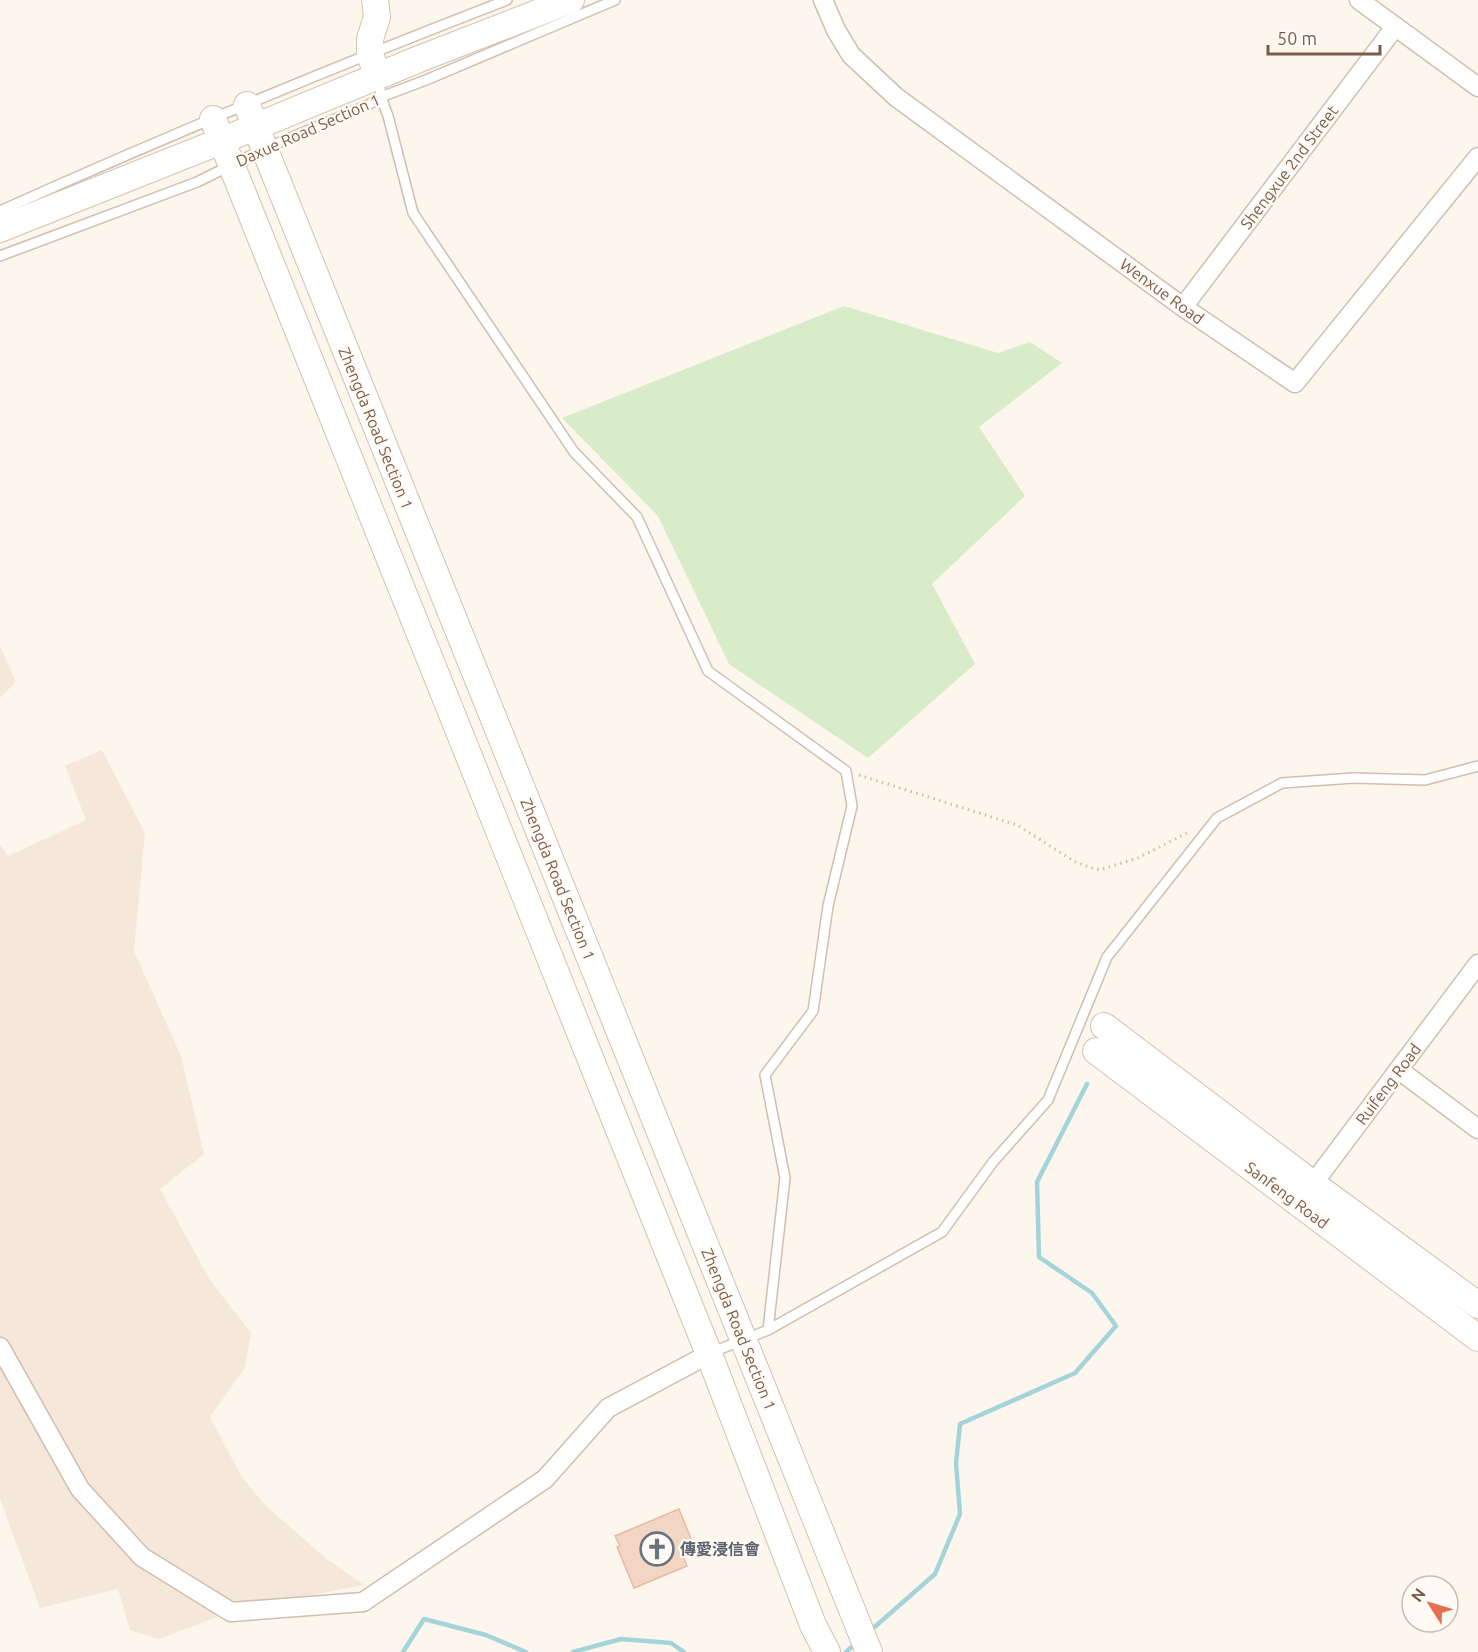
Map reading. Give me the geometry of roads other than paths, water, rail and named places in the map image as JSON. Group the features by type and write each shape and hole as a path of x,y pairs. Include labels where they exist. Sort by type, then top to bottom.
{"main road":[{"path":"375,0 377,16 370,39 377,76"},
{"name":"Daxue Road Section 1","path":"0,229 217,130 255,127 377,76 571,0"},
{"name":"Zhengda Road Section 1","path":"255,127 869,1652"},
{"path":"217,130 709,1353 813,1624 827,1652"},
{"name":"Sanfeng Road","path":"1104,1026 1478,1338"},
{"name":"Sanfeng Road","path":"1096,1051 1305,1193 1478,1305"}],"street":[{"name":"Wenxue Road","path":"823,0 836,30 851,55 896,97 1183,307 1295,383 1478,157"},
{"path":"1359,0 1478,87"},
{"name":"Shengxue 2nd Street","path":"1183,307 1395,27"},
{"name":"Ruifeng Road","path":"1305,1193 1478,964"},
{"path":"1399,1070 1478,1129"},
{"path":"0,1347 80,1489 142,1557 231,1612 363,1602 546,1479 608,1408 709,1353"}],"lane":[{"name":"Daxue Road Section 1","path":"377,76 507,0"},
{"name":"Daxue Road Section 1","path":"377,76 426,80 615,0"},
{"path":"377,76 413,213 574,452 637,517 708,671 846,771 852,806 828,906 813,1011 765,1075 785,1178 768,1330"},
{"name":"Daxue Road Section 1","path":"0,256 198,182 232,165 255,127"},
{"name":"Daxue Road Section 1","path":"0,211 135,151 217,130"},
{"path":"709,1353 768,1330 942,1232 993,1162 1048,1100 1107,957 1217,818 1282,783 1353,778 1425,780 1478,766"}],"waterway":[{"path":"870,1631 935,1574 960,1514 956,1463 960,1424 1075,1373 1116,1326 1092,1293 1039,1257 1037,1182 1087,1084"},
{"path":"403,1652 424,1619 486,1635 526,1652"},
{"path":"573,1652 621,1639 671,1643 684,1652"},
{"path":"846,1652 856,1643"}],"place":[{"name":"傳愛浸信會","path":"657,1549"}]}
